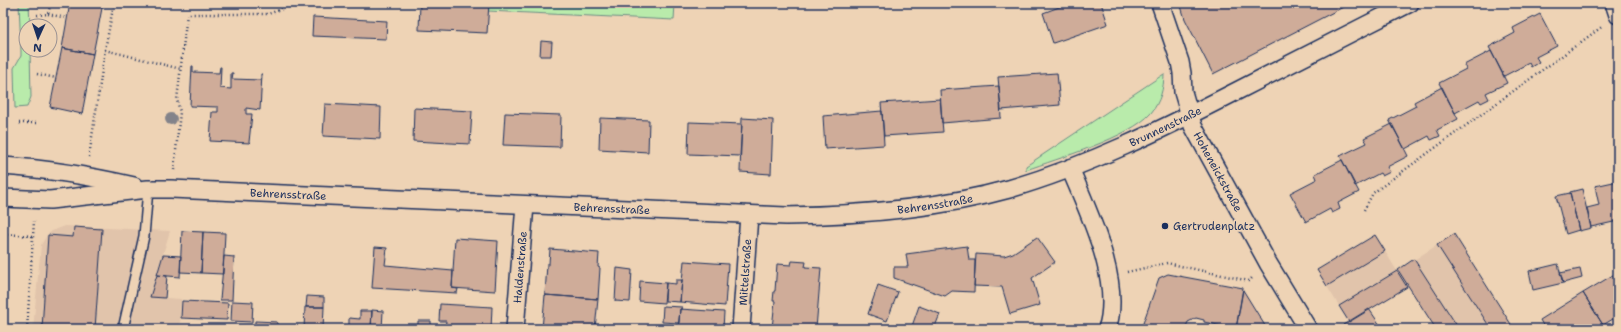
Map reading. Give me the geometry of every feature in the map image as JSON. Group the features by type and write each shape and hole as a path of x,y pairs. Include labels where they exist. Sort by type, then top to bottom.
{"street":[{"name":"Hoheneickstraße","path":"1160,3 1180,62 1183,92 1193,126 1268,263 1308,329"},
{"name":"Brunnenstraße","path":"1070,168 1129,144 1189,116 1410,3"},
{"path":"1614,3 1618,15"},
{"name":"Behrensstraße","path":"3,166 37,168 86,175 148,189"},
{"path":"1070,168 1101,241 1108,276 1112,308 1107,329"},
{"name":"Behrensstraße","path":"3,198 50,200 148,189 171,189 749,215 820,216 866,213 920,206 1007,189 1070,168"},
{"name":"Haldenstraße","path":"515,329 525,205"},
{"name":"Mittelstraße","path":"741,329 749,215"}],"lane":[{"path":"123,329 144,236 148,189"}],"path":[{"path":"48,14 51,3"},
{"path":"86,175 114,3"},
{"path":"171,189 180,112 177,100 187,14 268,14 282,9 285,3"},
{"path":"37,14 48,14 66,18"},
{"path":"1364,210 1373,192 1618,15"},
{"path":"106,50 181,69"},
{"path":"37,74 56,78"},
{"path":"19,123 37,122"},
{"path":"27,329 34,221"},
{"path":"3,234 33,236"},
{"path":"1108,276 1167,263 1249,281 1268,263"}],"shaded area":[{"path":"65,226 170,231 150,297 181,299 180,329 33,329 41,245 47,235 52,231"},
{"path":"1454,234 1514,329 1436,329 1408,286 1339,306 1317,270 1375,235 1397,271"}],"green space":[{"path":"19,3 29,3 30,18 20,18"},
{"path":"489,3 675,3 674,20 488,11"},
{"path":"20,58 30,58 31,97 27,107 15,108 14,68"},
{"path":"1164,74 1159,100 1151,113 1141,122 1111,139 1026,170 1026,166"}],"building":[{"path":"70,3 103,3 93,54 62,48"},
{"path":"420,3 489,3 487,33 419,30"},
{"path":"1070,3 1101,3 1108,24 1053,43 1043,13"},
{"path":"1180,3 1351,3 1213,74 1185,19"},
{"path":"1540,14 1557,46 1536,57 1539,62 1531,67 1529,63 1504,76 1489,47 1515,33 1513,28"},
{"path":"313,17 387,21 386,39 312,36"},
{"path":"541,41 552,42 551,56 540,56"},
{"path":"62,48 93,54 82,114 50,107"},
{"path":"1491,51 1507,83 1486,93 1489,99 1481,103 1479,100 1455,113 1439,83 1466,69 1464,65"},
{"path":"192,66 193,72 219,73 221,67 220,88 231,89 231,73 233,73 232,79 261,80 262,74 260,110 246,108 246,114 252,114 250,143 210,141 212,112 218,112 218,107 190,106"},
{"path":"1057,73 1060,105 1001,110 998,77"},
{"path":"999,86 1001,118 942,123 940,90"},
{"path":"1442,87 1458,119 1437,130 1440,136 1431,140 1429,136 1405,149 1389,120 1416,106 1414,102"},
{"path":"940,99 943,132 884,136 881,103"},
{"path":"325,104 381,107 380,139 323,136"},
{"path":"414,108 472,111 470,144 413,141"},
{"path":"882,111 884,145 825,149 823,116"},
{"path":"505,113 561,115 560,147 503,145"},
{"path":"600,118 649,120 648,152 599,149"},
{"path":"742,118 773,120 771,174 740,172"},
{"path":"689,122 742,124 740,156 688,154"},
{"path":"1392,124 1408,156 1387,167 1390,172 1382,176 1380,173 1355,186 1340,156 1367,143 1364,138"},
{"path":"1342,160 1359,192 1338,203 1340,209 1332,213 1330,209 1306,222 1290,193 1317,179 1315,174"},
{"path":"1618,181 1618,221 1591,227 1587,208 1599,205 1595,186"},
{"path":"1582,189 1591,228 1579,231 1570,192"},
{"path":"1570,193 1579,230 1566,234 1556,196"},
{"path":"74,227 102,229 95,329 42,329 48,235 73,237"},
{"path":"182,231 203,232 201,273 180,272"},
{"path":"203,232 225,233 223,274 201,273"},
{"path":"1454,234 1514,329 1491,329 1437,245"},
{"path":"1375,235 1385,251 1327,286 1317,270"},
{"path":"1037,237 1055,262 1032,278 1040,305 1010,314 1002,287 974,286 976,254 1004,256 1013,253"},
{"path":"455,238 498,241 495,291 452,288"},
{"path":"967,246 969,260 975,260 974,292 952,291 945,296 894,278 894,267 908,267 906,254"},
{"path":"375,247 387,248 385,265 453,271 452,288 458,289 457,293 372,288"},
{"path":"550,249 599,253 598,267 600,268 598,299 545,295 547,264 549,264"},
{"path":"163,255 181,256 180,277 157,275"},
{"path":"224,256 234,257 232,300 220,300"},
{"path":"1414,259 1459,329 1436,329 1398,270"},
{"path":"684,261 728,264 725,306 680,302"},
{"path":"792,261 806,262 805,267 821,268 816,329 772,328 777,264 791,265"},
{"path":"1558,264 1563,283 1533,290 1529,271"},
{"path":"617,268 632,270 630,302 615,301"},
{"path":"1580,269 1582,278 1563,283 1560,273"},
{"path":"1397,271 1407,287 1349,322 1339,306"},
{"path":"1618,272 1618,316 1603,325 1583,293"},
{"path":"1168,274 1243,288 1236,329 1204,322 1204,320 1196,318 1188,322 1185,329 1141,329 1159,278"},
{"path":"157,275 167,276 165,298 150,297"},
{"path":"676,280 682,280 680,302 665,301 666,283 676,284"},
{"path":"640,281 666,283 664,303 639,301"},
{"path":"878,285 898,292 887,321 868,314"},
{"path":"1243,290 1267,329 1236,329"},
{"path":"1583,293 1603,325 1597,329 1545,329 1540,320"},
{"path":"545,295 598,299 595,329 542,329"},
{"path":"307,296 324,297 324,307 306,307"},
{"path":"182,301 228,303 227,320 181,318"},
{"path":"232,301 253,302 252,322 231,321"},
{"path":"440,304 492,307 491,329 464,327 464,329 445,329 446,321 439,321"},
{"path":"663,306 682,307 682,309 680,309 679,323 662,322"},
{"path":"919,306 940,314 934,329 911,329"},
{"path":"305,307 324,307 323,329 304,329"},
{"path":"680,309 724,312 723,329 678,329"},
{"path":"1369,309 1380,325 1374,329 1346,329 1343,325"},
{"path":"372,310 383,311 382,329 371,329"},
{"path":"360,311 372,311 371,329 349,329 349,318 360,319"},
{"path":"255,321 277,322 277,329 255,329"},
{"path":"418,321 431,321 431,329 419,329"}],"place":[{"name":"Gertrudenplatz","path":"1165,226"}]}
